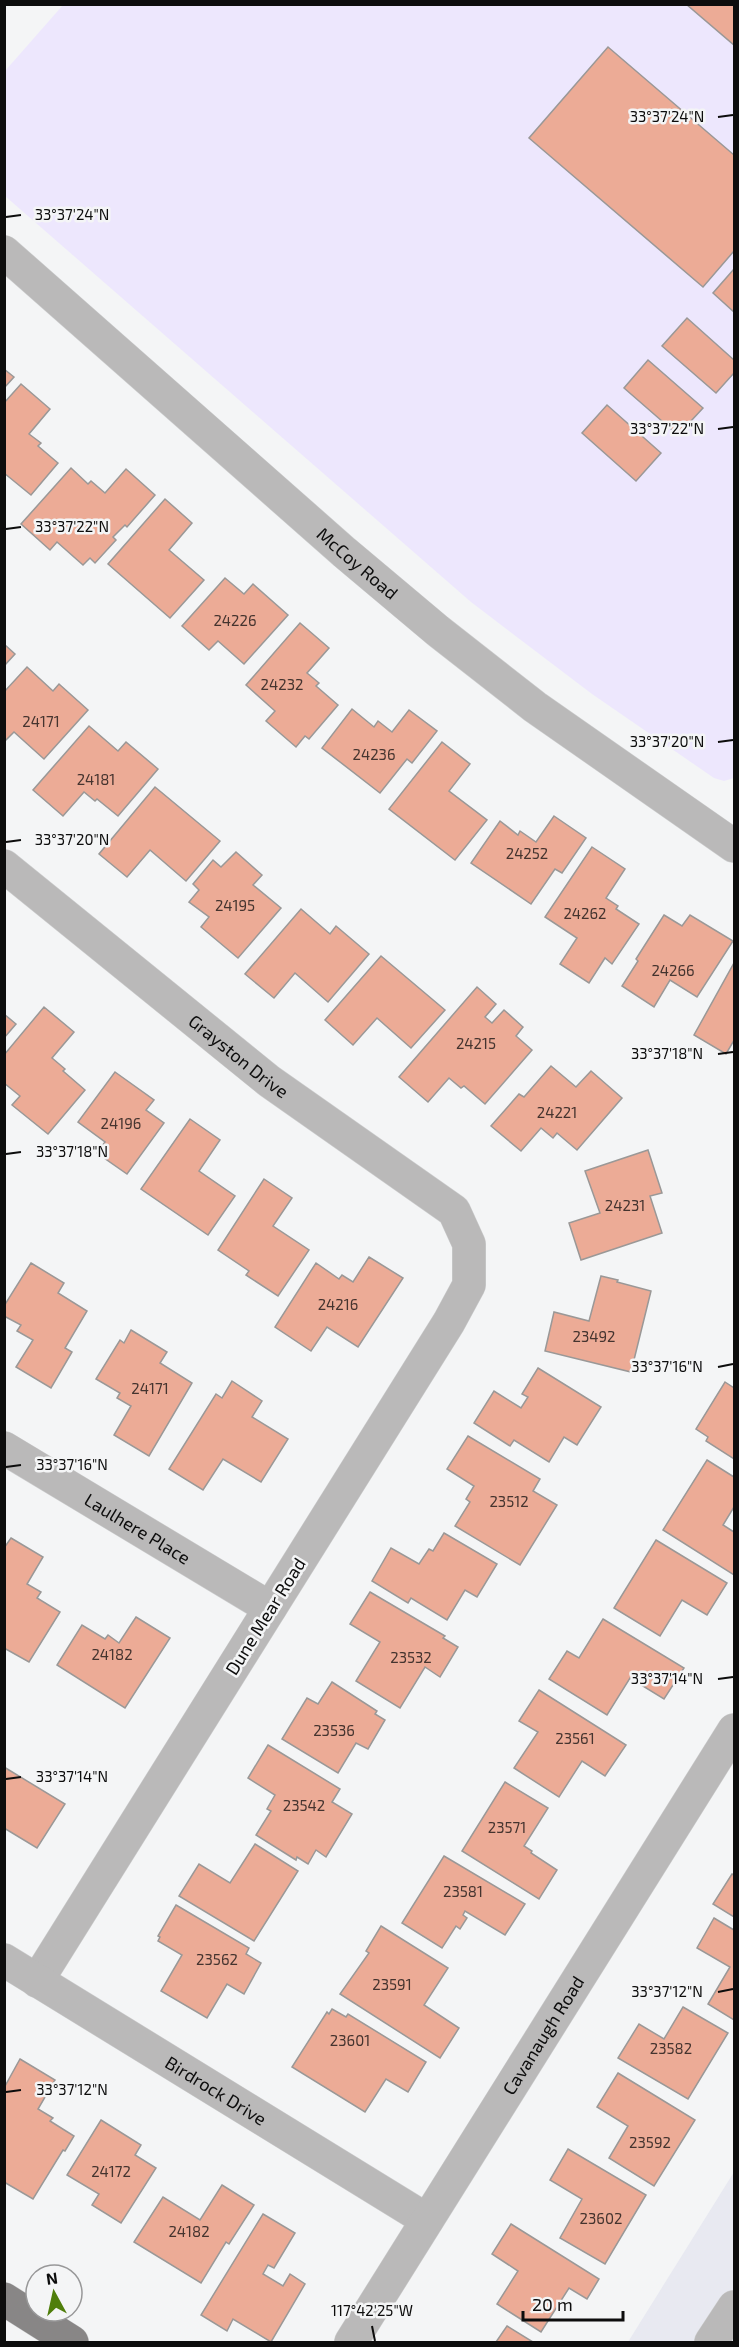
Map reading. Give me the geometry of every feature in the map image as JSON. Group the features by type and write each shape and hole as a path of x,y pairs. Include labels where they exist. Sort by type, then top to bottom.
{"main road":[{"path":"4,2299 72,2343"}],"street":[{"name":"McCoy Road","path":"4,252 344,552 438,631 535,707 735,846"},
{"name":"Grayston Drive","path":"4,866 269,1081 454,1211 469,1244"},
{"name":"Dune Mear Road","path":"37,1981 459,1304 469,1285 469,1244"},
{"name":"Laulhere Place","path":"4,1448 270,1608"},
{"name":"Cavanaugh Road","path":"351,2343 735,1730"},
{"name":"Birdrock Drive","path":"4,1960 427,2220"},
{"path":"711,2343 735,2307"}],"shaded area":[{"path":"63,5 734,5 734,778 724,781 714,778 592,694 471,602 5,196 5,71"},
{"path":"734,2172 734,2342 628,2342"}],"building":[{"path":"686,4 734,4 734,45"},
{"path":"608,47 734,155 734,251 703,287 529,138"},
{"path":"734,269 734,312 713,293"},
{"path":"687,318 734,360 734,373 716,393 662,346"},
{"path":"648,360 703,408 678,435 624,388"},
{"path":"4,369 14,377 4,388"},
{"path":"21,384 50,409 29,434 41,443 38,446 58,463 31,495 4,473 4,403"},
{"path":"607,405 661,453 636,481 582,433"},
{"path":"71,468 88,484 91,481 105,493 126,469 155,495 127,527 125,525 113,537 116,540 95,563 90,558 83,565 57,542 50,550 21,524"},
{"path":"165,499 192,523 169,550 204,580 170,618 108,564"},
{"path":"225,578 244,594 253,584 288,615 244,664 218,641 209,650 182,626"},
{"path":"300,623 329,648 307,673 319,683 316,686 338,705 309,739 305,736 296,747 266,721 275,711 246,685"},
{"path":"4,644 15,654 4,666"},
{"path":"27,667 53,691 59,684 88,710 44,759 14,732 4,742 4,692"},
{"path":"352,709 374,727 378,721 392,732 409,710 437,731 412,763 407,759 380,793 322,748"},
{"path":"89,726 118,751 126,742 158,769 118,816 84,792 63,816 33,790"},
{"path":"442,742 470,764 449,791 487,820 455,860 389,809"},
{"path":"155,787 220,841 186,881 150,850 127,877 99,854"},
{"path":"554,816 586,838 562,873 555,869 531,904 471,863 500,821 518,835 520,831 536,842"},
{"path":"592,847 625,869 606,898 618,906 616,909 639,924 612,964 605,958 589,983 560,964 577,938 545,917"},
{"path":"236,852 262,875 253,885 281,908 238,958 201,927 209,917 189,902 199,890 193,884 213,860 221,867"},
{"path":"301,909 330,934 336,926 369,954 328,1002 295,973 274,998 245,974"},
{"path":"664,915 682,926 690,915 733,941 697,997 670,980 654,1007 622,986"},
{"path":"381,956 445,1010 411,1048 377,1018 353,1045 325,1020"},
{"path":"734,963 734,1043 726,1054 694,1035"},
{"path":"477,987 496,1004 485,1017 492,1023 504,1010 523,1027 516,1036 532,1050 485,1104 464,1086 461,1088 449,1078 428,1102 399,1077"},
{"path":"44,1007 74,1032 52,1058 85,1090 48,1134 12,1105 20,1096 4,1083 4,1055"},
{"path":"4,1014 16,1024 4,1038"},
{"path":"551,1066 576,1087 591,1071 622,1098 577,1150 557,1133 553,1138 541,1128 521,1151 491,1126 519,1094 524,1097"},
{"path":"115,1072 154,1100 146,1110 164,1123 127,1174 97,1153 105,1142 78,1122"},
{"path":"190,1119 220,1140 199,1171 235,1196 208,1235 141,1189"},
{"path":"648,1150 662,1193 650,1196 662,1233 581,1260 569,1223 600,1213 585,1171"},
{"path":"264,1179 292,1198 273,1226 309,1250 278,1296 246,1275 249,1271 218,1250"},
{"path":"369,1257 403,1278 358,1347 327,1327 311,1351 275,1327 316,1263 339,1279 342,1275 353,1282"},
{"path":"31,1263 64,1283 58,1293 87,1311 65,1348 72,1352 51,1388 16,1367 33,1340 17,1331 21,1325 4,1316 4,1306"},
{"path":"601,1276 651,1291 631,1372 545,1351 554,1312 589,1321"},
{"path":"131,1330 167,1352 160,1363 192,1383 149,1456 114,1435 131,1406 117,1398 120,1393 96,1379 120,1340 124,1343"},
{"path":"538,1368 601,1407 577,1445 564,1437 549,1462 514,1440 510,1446 474,1423 494,1391 521,1408 528,1397 522,1394"},
{"path":"232,1381 262,1401 252,1417 288,1439 261,1482 223,1459 203,1490 169,1469 216,1394 222,1398"},
{"path":"725,1382 734,1388 734,1459 706,1441 708,1437 696,1429"},
{"path":"468,1436 540,1479 533,1491 557,1505 520,1565 455,1526 470,1502 466,1499 474,1486 447,1469"},
{"path":"707,1460 734,1477 734,1507 723,1525 734,1532 734,1575 663,1530"},
{"path":"444,1533 497,1564 477,1597 465,1590 447,1620 411,1598 408,1603 372,1581 391,1548 419,1564 429,1549 433,1551"},
{"path":"11,1538 43,1557 27,1584 41,1592 37,1598 60,1612 29,1662 4,1648 4,1548"},
{"path":"656,1540 727,1583 707,1615 682,1600 660,1636 614,1608"},
{"path":"370,1592 445,1636 443,1638 458,1647 440,1677 425,1667 400,1708 356,1681 380,1642 350,1624"},
{"path":"136,1617 170,1638 125,1708 57,1665 82,1625 105,1639 108,1635 119,1643"},
{"path":"603,1619 684,1668 664,1699 630,1678 607,1715 549,1679 567,1651 579,1658"},
{"path":"332,1682 377,1711 375,1714 385,1720 368,1749 356,1743 338,1773 282,1739 307,1698 318,1704"},
{"path":"539,1690 626,1745 605,1776 582,1761 559,1797 514,1768 538,1732 519,1721"},
{"path":"268,1745 340,1789 332,1802 352,1814 326,1857 316,1850 308,1864 297,1857 296,1860 256,1835 271,1811 267,1809 275,1795 248,1778"},
{"path":"4,1767 65,1804 37,1848 4,1828"},
{"path":"505,1782 548,1808 524,1846 557,1870 539,1899 462,1851"},
{"path":"255,1844 298,1871 254,1941 179,1896 199,1864 230,1883"},
{"path":"444,1856 525,1904 505,1935 465,1911 463,1915 467,1918 460,1929 456,1926 442,1948 402,1923"},
{"path":"732,1874 734,1875 734,1917 713,1904"},
{"path":"176,1905 249,1948 246,1954 261,1963 244,1994 227,1984 207,2018 161,1991 182,1955 158,1941 160,1937 158,1936"},
{"path":"714,1918 734,1930 734,2020 708,2004 730,1967 697,1948"},
{"path":"381,1926 448,1968 424,2005 459,2028 440,2058 340,1994 369,1953 366,1951"},
{"path":"683,2007 728,2033 688,2099 618,2058 639,2024 664,2039"},
{"path":"332,2009 346,2017 348,2014 426,2062 408,2092 386,2079 365,2112 292,2067 327,2012 329,2014"},
{"path":"20,2059 55,2080 38,2109 53,2118 50,2121 74,2136 33,2199 4,2182 4,2088"},
{"path":"618,2073 695,2120 654,2186 609,2158 628,2126 597,2107"},
{"path":"101,2120 141,2145 135,2155 156,2168 121,2223 92,2205 99,2194 67,2175"},
{"path":"568,2149 646,2195 605,2264 560,2238 582,2199 550,2180"},
{"path":"222,2185 254,2205 229,2244 226,2242 201,2283 134,2242 163,2197 200,2220"},
{"path":"263,2214 295,2233 274,2268 268,2265 263,2274 283,2286 290,2274 305,2284 271,2342 233,2319 227,2331 201,2315"},
{"path":"511,2224 599,2279 587,2299 569,2288 541,2332 497,2304 518,2271 492,2254"},
{"path":"507,2326 533,2342 496,2342"}]}
